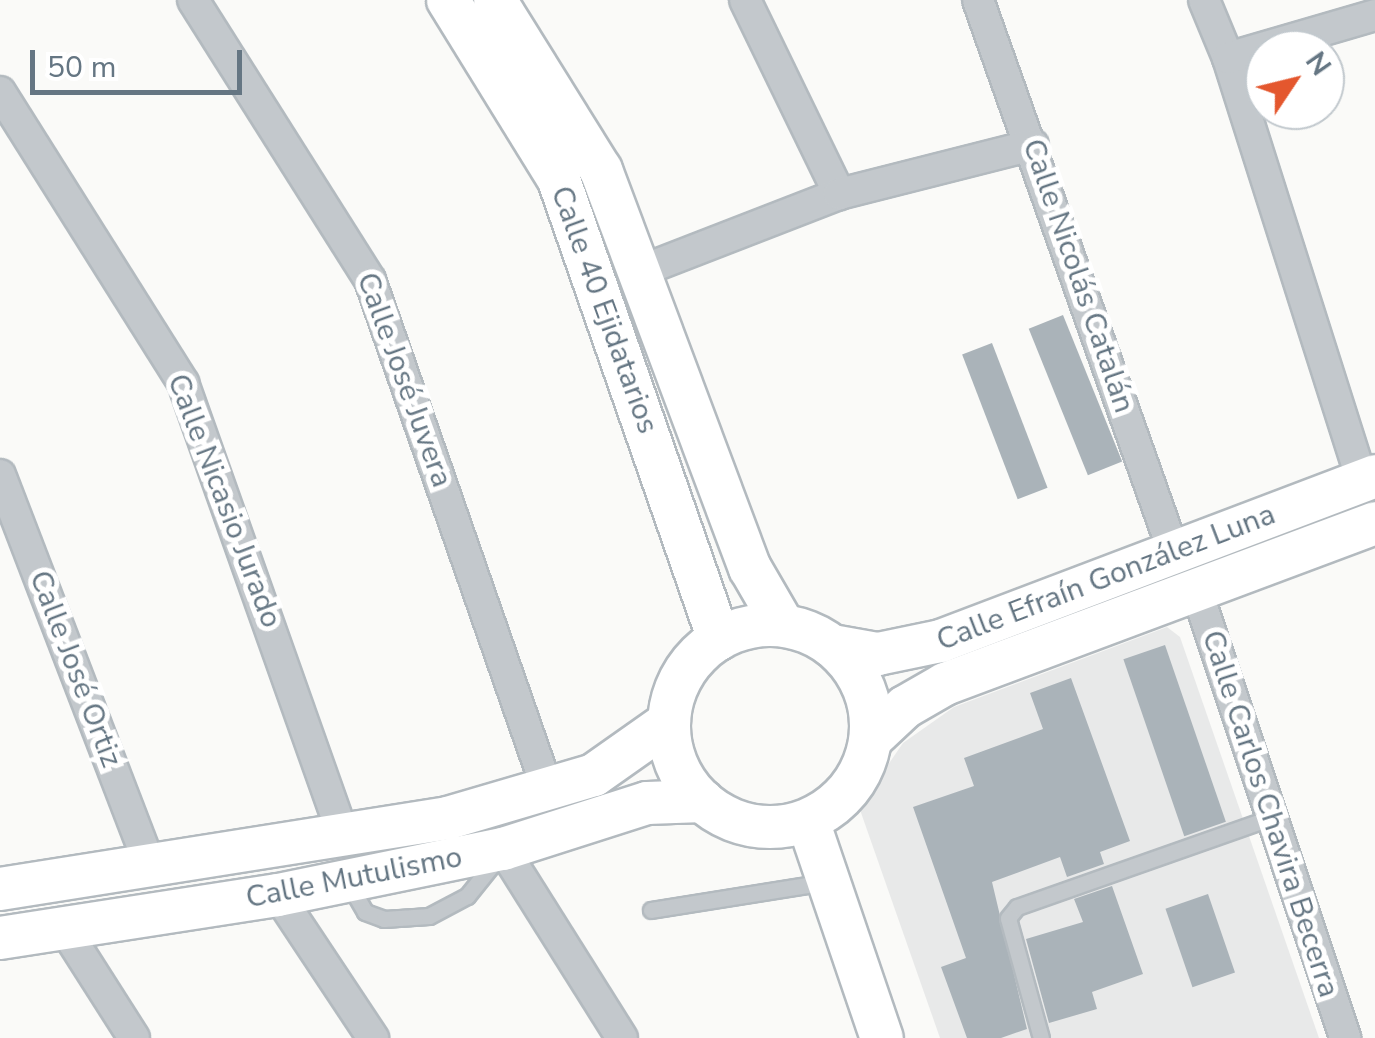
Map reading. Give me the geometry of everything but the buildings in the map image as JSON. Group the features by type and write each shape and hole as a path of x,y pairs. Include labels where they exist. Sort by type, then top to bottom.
{"street":[{"name":"Calle José Juvera","path":"193,0 370,280 548,791"},
{"name":"Calle 40 Ejidatarios","path":"448,0 559,180 719,639"},
{"name":"Calle 40 Ejidatarios","path":"496,0 601,170 750,568 782,625"},
{"path":"745,0 839,194"},
{"name":"Calle Nicolás Catalán","path":"978,0 1174,552"},
{"path":"1204,0 1228,58 1369,479"},
{"path":"1228,58 1375,14"},
{"name":"Calle Nicasio Jurado","path":"0,92 183,382 341,830"},
{"path":"638,272 839,194 1032,146"},
{"path":"644,423 687,408"},
{"name":"Calle José Ortiz","path":"0,475 150,863"},
{"name":"Calle Efraín González Luna","path":"832,646 903,652 1369,479"},
{"name":"Calle Efraín González Luna","path":"872,738 905,707 944,684 1375,523"},
{"name":"Calle Carlos Chavira Becerra","path":"1196,589 1268,819 1345,1038"},
{"path":"754,623 782,625 832,646 856,671 870,703 872,738 851,789 808,821 777,828 745,825 703,801 679,772 669,722 688,666 719,639 754,623"},
{"name":"Calle Mutulismo","path":"0,889 341,830 448,818 594,776 669,722"},
{"name":"Calle Mutulismo","path":"0,938 278,895 503,849 647,803 703,801"},
{"path":"808,821 882,1038"},
{"path":"503,849 622,1038"},
{"path":"278,895 373,1038"},
{"path":"64,928 134,1038"}],"lane":[{"path":"1042,1038 1008,918 1016,907 1268,819"},
{"path":"651,910 829,882"}],"shaded area":[{"path":"1167,627 1180,637 1319,1038 940,1038 859,807 903,743 954,707"}]}
